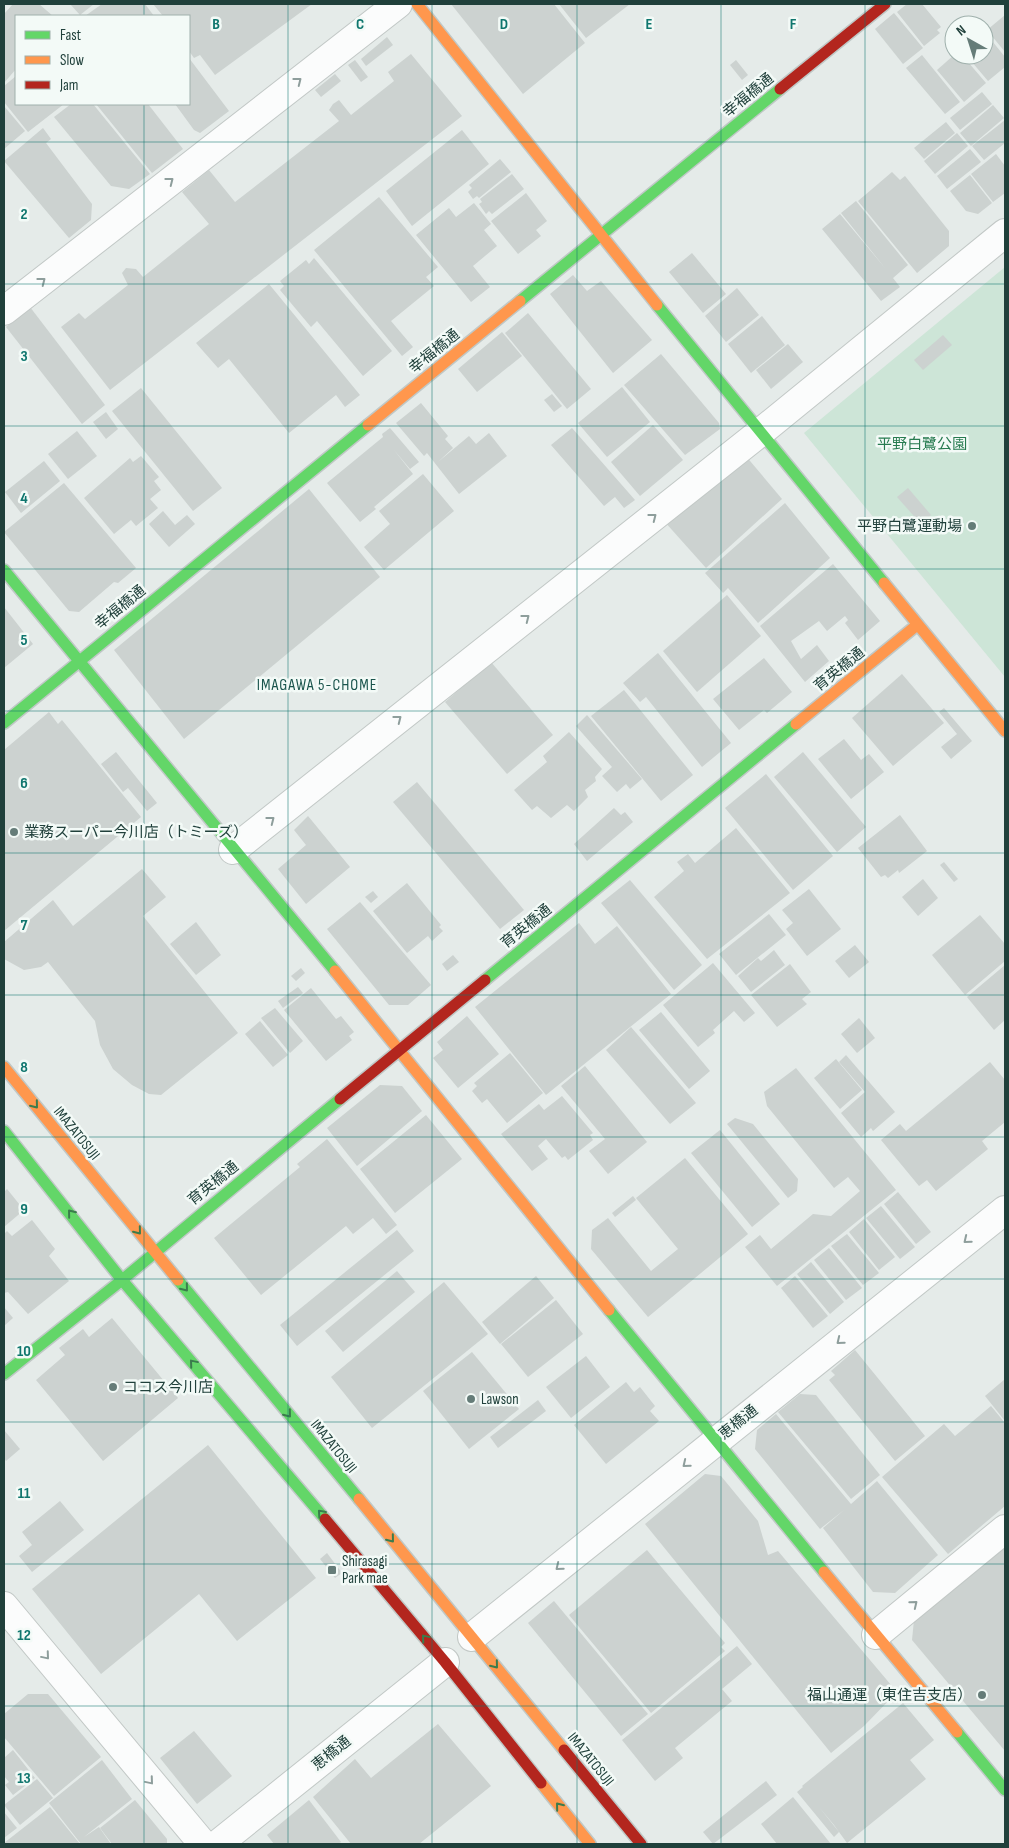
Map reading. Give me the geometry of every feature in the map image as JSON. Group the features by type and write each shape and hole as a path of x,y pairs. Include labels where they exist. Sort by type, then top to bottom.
{"street":[{"path":"4,311 398,4"},
{"path":"417,4 599,235 762,431 917,625 1005,731"},
{"name":"幸福橋通","path":"4,724 78,661 599,235 885,4"},
{"path":"233,850 762,431 1005,233"},
{"path":"4,570 399,1049 715,1441 1005,1790"},
{"name":"育英橋通","path":"122,1280 154,1250 917,625"},
{"name":"IMAZATOSUJI","path":"4,1067 641,1844"},
{"path":"4,1131 79,1223 122,1280 349,1546 590,1844"},
{"name":"恵橋通","path":"472,1637 1005,1210"},
{"path":"4,1374 122,1280"},
{"path":"876,1635 1005,1529"},
{"path":"4,1606 203,1844"},
{"name":"恵橋通","path":"218,1844 444,1662"}],"green space":[{"name":"平野白鷺公園","path":"1005,267 1005,677 804,433"}],"building":[{"path":"13,4 39,4 52,15 15,15 15,70 4,83 4,14"},
{"path":"70,4 94,4 80,15"},
{"path":"102,4 145,4 153,15 86,15"},
{"path":"153,4 312,4 215,75 200,55 194,58 190,52 190,15 162,15"},
{"path":"451,4 554,4 585,43 523,94"},
{"path":"559,4 630,4 586,38"},
{"path":"907,4 922,4 941,27 937,30 940,33 924,46 897,12"},
{"path":"894,13 923,48 903,64 875,29"},
{"path":"1005,15 1005,52 994,39 994,24"},
{"path":"387,37 393,45 366,66 361,59"},
{"path":"994,43 1005,57 1005,67 988,81 974,65 994,65"},
{"path":"411,54 462,116 110,390 61,327 79,313 85,319 128,285 122,273 126,268 136,269 143,277 209,224 182,192 209,170 235,202 339,121 329,110 333,104 339,100 351,115 394,81 388,72"},
{"path":"922,55 960,102 945,114 906,68"},
{"path":"190,59 229,111 200,133 194,130 176,105 190,105"},
{"path":"355,60 368,77 361,82 348,65"},
{"path":"736,60 748,75 742,80 730,65"},
{"path":"944,64 971,65 986,83 964,102 937,70"},
{"path":"335,74 341,81 321,97 315,90"},
{"path":"15,77 15,105 63,105 28,132 4,102 4,86"},
{"path":"982,92 992,104 960,130 950,118"},
{"path":"70,105 94,105 150,174 129,189 111,186 54,117"},
{"path":"97,105 149,105 183,149 152,173"},
{"path":"993,105 1004,118 971,146 960,133"},
{"path":"4,106 25,131 4,149"},
{"path":"1005,120 1005,143 984,160 972,146"},
{"path":"946,122 955,133 924,159 914,148"},
{"path":"43,128 51,139 46,143 92,204 91,220 69,238 4,161"},
{"path":"462,130 489,164 412,226 386,191"},
{"path":"957,133 968,146 935,174 924,161"},
{"path":"970,149 981,162 947,189 937,176"},
{"path":"996,154 1005,166 1005,193 993,202 971,174"},
{"path":"500,159 511,172 479,198 477,196 473,199 468,192 472,188 469,185"},
{"path":"892,172 900,180 905,176 949,231 949,246 917,273 858,201"},
{"path":"512,174 524,189 492,214 489,211 486,214 479,204 482,202 480,199"},
{"path":"970,175 992,203 978,214 966,211 950,191"},
{"path":"526,193 547,221 536,230 541,236 518,254 491,221"},
{"path":"379,197 438,267 426,277 434,286 391,321 413,347 402,356 314,250"},
{"path":"856,201 908,265 893,278 900,287 881,301 822,229 840,214 885,268 841,213"},
{"path":"474,203 491,224 484,230 497,246 473,266 490,287 471,302 416,235 449,208 456,217"},
{"path":"692,253 726,294 703,313 669,272"},
{"path":"314,258 392,351 363,376 317,321 311,327 280,290 284,286 280,281 306,260 309,264"},
{"path":"573,275 587,291 601,281 652,340 613,373 550,294"},
{"path":"269,284 360,395 345,407 336,395 289,433 229,359 218,368 196,343"},
{"path":"737,288 759,315 726,342 705,316"},
{"path":"30,307 105,405 82,424 6,327"},
{"path":"528,313 591,389 567,409 505,333"},
{"path":"762,316 785,345 751,373 728,344"},
{"path":"502,332 522,356 477,392 458,369"},
{"path":"943,335 952,345 923,370 914,360"},
{"path":"788,344 803,362 771,389 756,370"},
{"path":"661,354 719,423 720,429 685,455 624,385"},
{"path":"622,387 650,422 607,457 578,423"},
{"path":"141,388 222,488 193,511 112,411"},
{"path":"552,394 562,406 554,412 544,400"},
{"path":"421,403 448,436 445,439 453,448 438,462 469,436 476,444 489,433 507,456 459,494 427,453 424,456 396,423"},
{"path":"106,412 118,429 106,439 93,422"},
{"path":"653,425 683,460 640,496 611,462"},
{"path":"390,428 419,462 410,469 394,450 413,474 374,507 376,509 360,522 327,483 383,437 382,434"},
{"path":"572,428 635,500 624,508 615,497 604,506 551,445"},
{"path":"77,431 97,456 68,479 48,454"},
{"path":"745,455 782,499 706,568 664,521"},
{"path":"141,456 159,477 154,481 161,490 150,499 158,508 136,526 131,520 114,534 84,498 130,458 133,462"},
{"path":"44,461 60,481 21,513 5,492"},
{"path":"423,474 454,511 384,570 364,547 390,524 379,511"},
{"path":"64,483 136,568 118,583 114,582 79,612 69,611 4,532"},
{"path":"908,488 931,515 921,524 897,497"},
{"path":"309,489 380,577 184,739 114,650"},
{"path":"785,503 830,558 758,623 728,588 723,593 705,573"},
{"path":"163,511 175,525 187,515 195,524 169,547 149,524"},
{"path":"833,564 880,621 858,640 845,623 848,620 845,616 827,631 819,621 791,641 801,659 817,645 829,661 805,682 760,626"},
{"path":"727,595 761,636 697,692 663,651"},
{"path":"4,607 33,644 4,668"},
{"path":"658,653 731,743 702,767 646,697 640,702 623,683"},
{"path":"764,658 792,692 767,713 764,710 739,730 713,699"},
{"path":"491,662 553,735 507,774 445,702"},
{"path":"902,674 944,723 893,766 852,718"},
{"path":"624,690 693,775 661,801 591,716"},
{"path":"944,708 972,741 951,759 941,747 957,734 939,712"},
{"path":"49,712 58,724 62,720 141,817 4,931 4,750"},
{"path":"587,715 642,779 630,789 626,784 617,792 602,776 612,767 576,726"},
{"path":"569,732 602,769 595,777 596,781 585,790 588,797 574,811 567,805 551,818 537,806 532,810 514,790 547,762 543,756"},
{"path":"844,739 861,760 869,754 884,772 851,799 818,759"},
{"path":"116,752 157,803 147,811 128,788 123,792 101,764"},
{"path":"803,752 866,827 837,852 774,777"},
{"path":"766,774 833,856 793,890 725,808"},
{"path":"417,782 524,910 500,929 393,802"},
{"path":"614,808 621,815 625,812 633,822 587,861 574,844"},
{"path":"900,815 927,851 899,873 898,870 888,878 885,875 881,877 858,848"},
{"path":"308,816 350,867 306,904 278,869 306,845 294,830"},
{"path":"736,828 790,893 707,959 654,897 684,871 677,862 688,854 695,863"},
{"path":"944,862 958,879 954,882 940,865"},
{"path":"142,869 166,897 143,916 238,1033 161,1095 149,1094 132,1085 113,1069 100,1045 95,1021 48,962 41,967 24,970 4,959 4,942 53,900 73,926"},
{"path":"923,879 938,898 918,916 902,897"},
{"path":"630,880 702,965 674,990 601,903"},
{"path":"407,883 441,925 439,927 443,931 432,941 428,936 407,953 373,911"},
{"path":"809,889 841,929 807,956 786,929 793,923 782,910"},
{"path":"373,891 378,897 371,903 365,897"},
{"path":"360,902 431,985 408,1005 389,1005 327,929"},
{"path":"769,914 786,935 736,975 719,954"},
{"path":"980,915 1005,944 1005,961 965,995 932,955"},
{"path":"196,922 221,955 196,975 170,944"},
{"path":"579,923 595,944 617,926 671,994 546,1095 475,1007"},
{"path":"855,945 869,962 849,978 835,961"},
{"path":"774,950 785,965 751,992 738,976 758,958 761,961"},
{"path":"453,955 459,962 447,971 442,964"},
{"path":"713,963 755,1013 744,1022 734,1011 713,1030 715,1033 698,1047 663,1005"},
{"path":"790,964 811,992 802,999 807,1004 777,1027 751,995"},
{"path":"1005,965 1005,1020 994,1030 967,997"},
{"path":"301,968 305,973 296,981 291,976"},
{"path":"298,987 303,993 283,1008 278,1001"},
{"path":"311,988 336,1019 341,1016 354,1032 349,1036 352,1040 326,1061 284,1010"},
{"path":"275,1008 303,1041 290,1053 261,1018"},
{"path":"661,1012 710,1071 689,1089 639,1030"},
{"path":"467,1016 499,1054 458,1088 433,1058 443,1050 437,1042"},
{"path":"859,1018 875,1038 857,1053 841,1034"},
{"path":"260,1021 288,1055 273,1067 245,1034"},
{"path":"631,1027 696,1103 670,1124 606,1050"},
{"path":"510,1053 543,1093 507,1123 487,1099 482,1103 472,1091 477,1086 474,1083"},
{"path":"846,1055 895,1112 873,1131 871,1128 861,1137 841,1113 865,1092 839,1062"},
{"path":"836,1059 862,1090 840,1109 814,1078"},
{"path":"990,1062 1005,1080 1005,1122 982,1141 988,1149 936,1191 927,1180 919,1186 881,1140 900,1124 906,1131"},
{"path":"585,1066 647,1142 608,1174 589,1151 605,1139 561,1086"},
{"path":"796,1068 896,1190 777,1286 745,1247 760,1235 771,1249 813,1214 831,1216 860,1191 848,1177 834,1188 767,1106 764,1092"},
{"path":"380,1085 402,1086 422,1111 357,1166 327,1128"},
{"path":"562,1096 593,1133 590,1135 593,1140 568,1160 565,1156 562,1158 546,1139 538,1146 548,1159 532,1171 501,1134 539,1104 544,1110"},
{"path":"426,1115 462,1159 395,1213 360,1169"},
{"path":"735,1118 753,1124 798,1179 797,1191 788,1198 727,1124"},
{"path":"720,1130 780,1204 752,1227 691,1153"},
{"path":"327,1139 397,1225 386,1234 373,1218 353,1234 346,1226 261,1295 214,1238 300,1167 297,1164"},
{"path":"685,1158 748,1234 648,1317 591,1249 592,1230 608,1218 651,1271 678,1249 636,1198"},
{"path":"7,1189 24,1210 4,1227 4,1192"},
{"path":"898,1192 931,1232 916,1244 884,1204"},
{"path":"633,1196 636,1200 615,1217 612,1213"},
{"path":"881,1206 915,1247 900,1259 866,1218"},
{"path":"864,1219 895,1257 879,1270 849,1232"},
{"path":"32,1220 55,1249 49,1256 69,1281 28,1314 8,1292 4,1293 4,1234 7,1231 12,1236"},
{"path":"397,1230 414,1251 297,1346 280,1325"},
{"path":"847,1234 879,1273 863,1285 831,1246"},
{"path":"829,1248 862,1288 846,1300 814,1260"},
{"path":"811,1262 844,1302 830,1314 797,1274"},
{"path":"397,1271 415,1292 343,1352 325,1331"},
{"path":"536,1276 554,1298 500,1344 482,1322"},
{"path":"795,1276 828,1316 813,1328 781,1288"},
{"path":"444,1282 488,1334 372,1428 331,1377"},
{"path":"556,1300 583,1334 528,1377 501,1344"},
{"path":"4,1307 13,1318 4,1326"},
{"path":"112,1318 178,1398 103,1461 36,1380 65,1355 59,1348 83,1329 89,1337"},
{"path":"855,1350 925,1436 895,1461 829,1380 835,1375 831,1371"},
{"path":"472,1352 519,1409 469,1449 423,1391"},
{"path":"586,1356 610,1387 571,1418 546,1387"},
{"path":"1005,1379 1005,1421 985,1396"},
{"path":"626,1382 634,1392 640,1387 655,1406 650,1411 659,1421 606,1464 574,1425"},
{"path":"800,1394 816,1395 880,1475 851,1499 778,1412"},
{"path":"538,1400 546,1411 498,1448 490,1437"},
{"path":"991,1406 1005,1423 1005,1506 948,1554 882,1477 944,1424 955,1436"},
{"path":"776,1414 851,1504 877,1481 938,1555 895,1593 873,1592 823,1528 844,1510 820,1529 755,1449 757,1430"},
{"path":"4,1430 20,1449 6,1461 4,1458"},
{"path":"208,1445 316,1578 237,1641 199,1594 101,1674 32,1589"},
{"path":"705,1474 721,1476 758,1521 768,1555 778,1551 897,1692 864,1726 831,1753 645,1524"},
{"path":"60,1501 84,1530 32,1572 19,1556 32,1545 22,1532"},
{"name":"福山通運（東住吉支店）","path":"1005,1545 1005,1751 912,1640 914,1620"},
{"path":"647,1550 725,1643 721,1647 725,1651 651,1713 569,1615"},
{"path":"327,1553 342,1573 335,1578 320,1559"},
{"path":"554,1601 648,1714 621,1736 528,1623"},
{"path":"737,1646 752,1664 722,1689 732,1701 675,1748 683,1758 655,1781 622,1740"},
{"path":"28,1694 48,1694 101,1757 54,1796 4,1737 4,1714"},
{"path":"903,1703 934,1740 910,1760 926,1779 847,1843 834,1825 819,1807 839,1832 834,1837 797,1792"},
{"path":"438,1724 491,1786 419,1844 351,1844 313,1797 355,1759 371,1778"},
{"path":"194,1731 232,1776 197,1804 160,1758"},
{"path":"13,1750 35,1778 13,1795 5,1785 9,1782 4,1776 4,1758"},
{"path":"102,1760 132,1799 84,1837 99,1827 111,1844 81,1844 49,1803"},
{"path":"37,1779 53,1798 20,1825 4,1805"},
{"path":"766,1781 777,1795 713,1844 703,1832"},
{"path":"793,1797 831,1844 777,1844 761,1824"},
{"path":"135,1800 167,1839 167,1844 112,1844 100,1828"},
{"path":"309,1800 341,1842 338,1844 274,1844 267,1835"},
{"path":"50,1807 80,1844 4,1844 4,1843"},
{"path":"4,1812 17,1828 4,1838"}],"traffic: fast":[{"path":"520,301 780,89"},
{"path":"657,305 884,583"},
{"path":"4,723 368,425"},
{"path":"4,570 335,971"},
{"path":"485,980 796,724"},
{"path":"4,1374 122,1280 340,1099"},
{"path":"4,1131 122,1280 325,1519"},
{"path":"178,1280 359,1499"},
{"path":"609,1310 824,1572"},
{"path":"957,1732 1005,1790"}],"traffic: slow":[{"path":"417,4 657,305"},
{"path":"368,425 520,301"},
{"path":"884,583 1005,731"},
{"path":"796,724 917,625"},
{"path":"335,971 609,1310"},
{"path":"4,1067 178,1280"},
{"path":"359,1499 564,1750"},
{"path":"824,1572 957,1732"},
{"path":"541,1783 590,1844"}],"traffic: jam":[{"path":"780,89 885,4"},
{"path":"340,1099 485,980"},
{"path":"325,1519 445,1662 541,1783"},
{"path":"564,1750 641,1844"}],"place":[{"name":"平野白鷺運動場","path":"972,526"},
{"name":"業務スーパー今川店（トミーズ）","path":"14,832"},
{"name":"ココス今川店","path":"113,1387"},
{"name":"Lawson","path":"471,1399"},
{"name":"Shirasagi Park mae","path":"332,1570"},
{"name":"福山通運（東住吉支店）","path":"982,1695"}],"district":[{"name":"IMAGAWA 5-CHOME","path":"317,684"}]}
